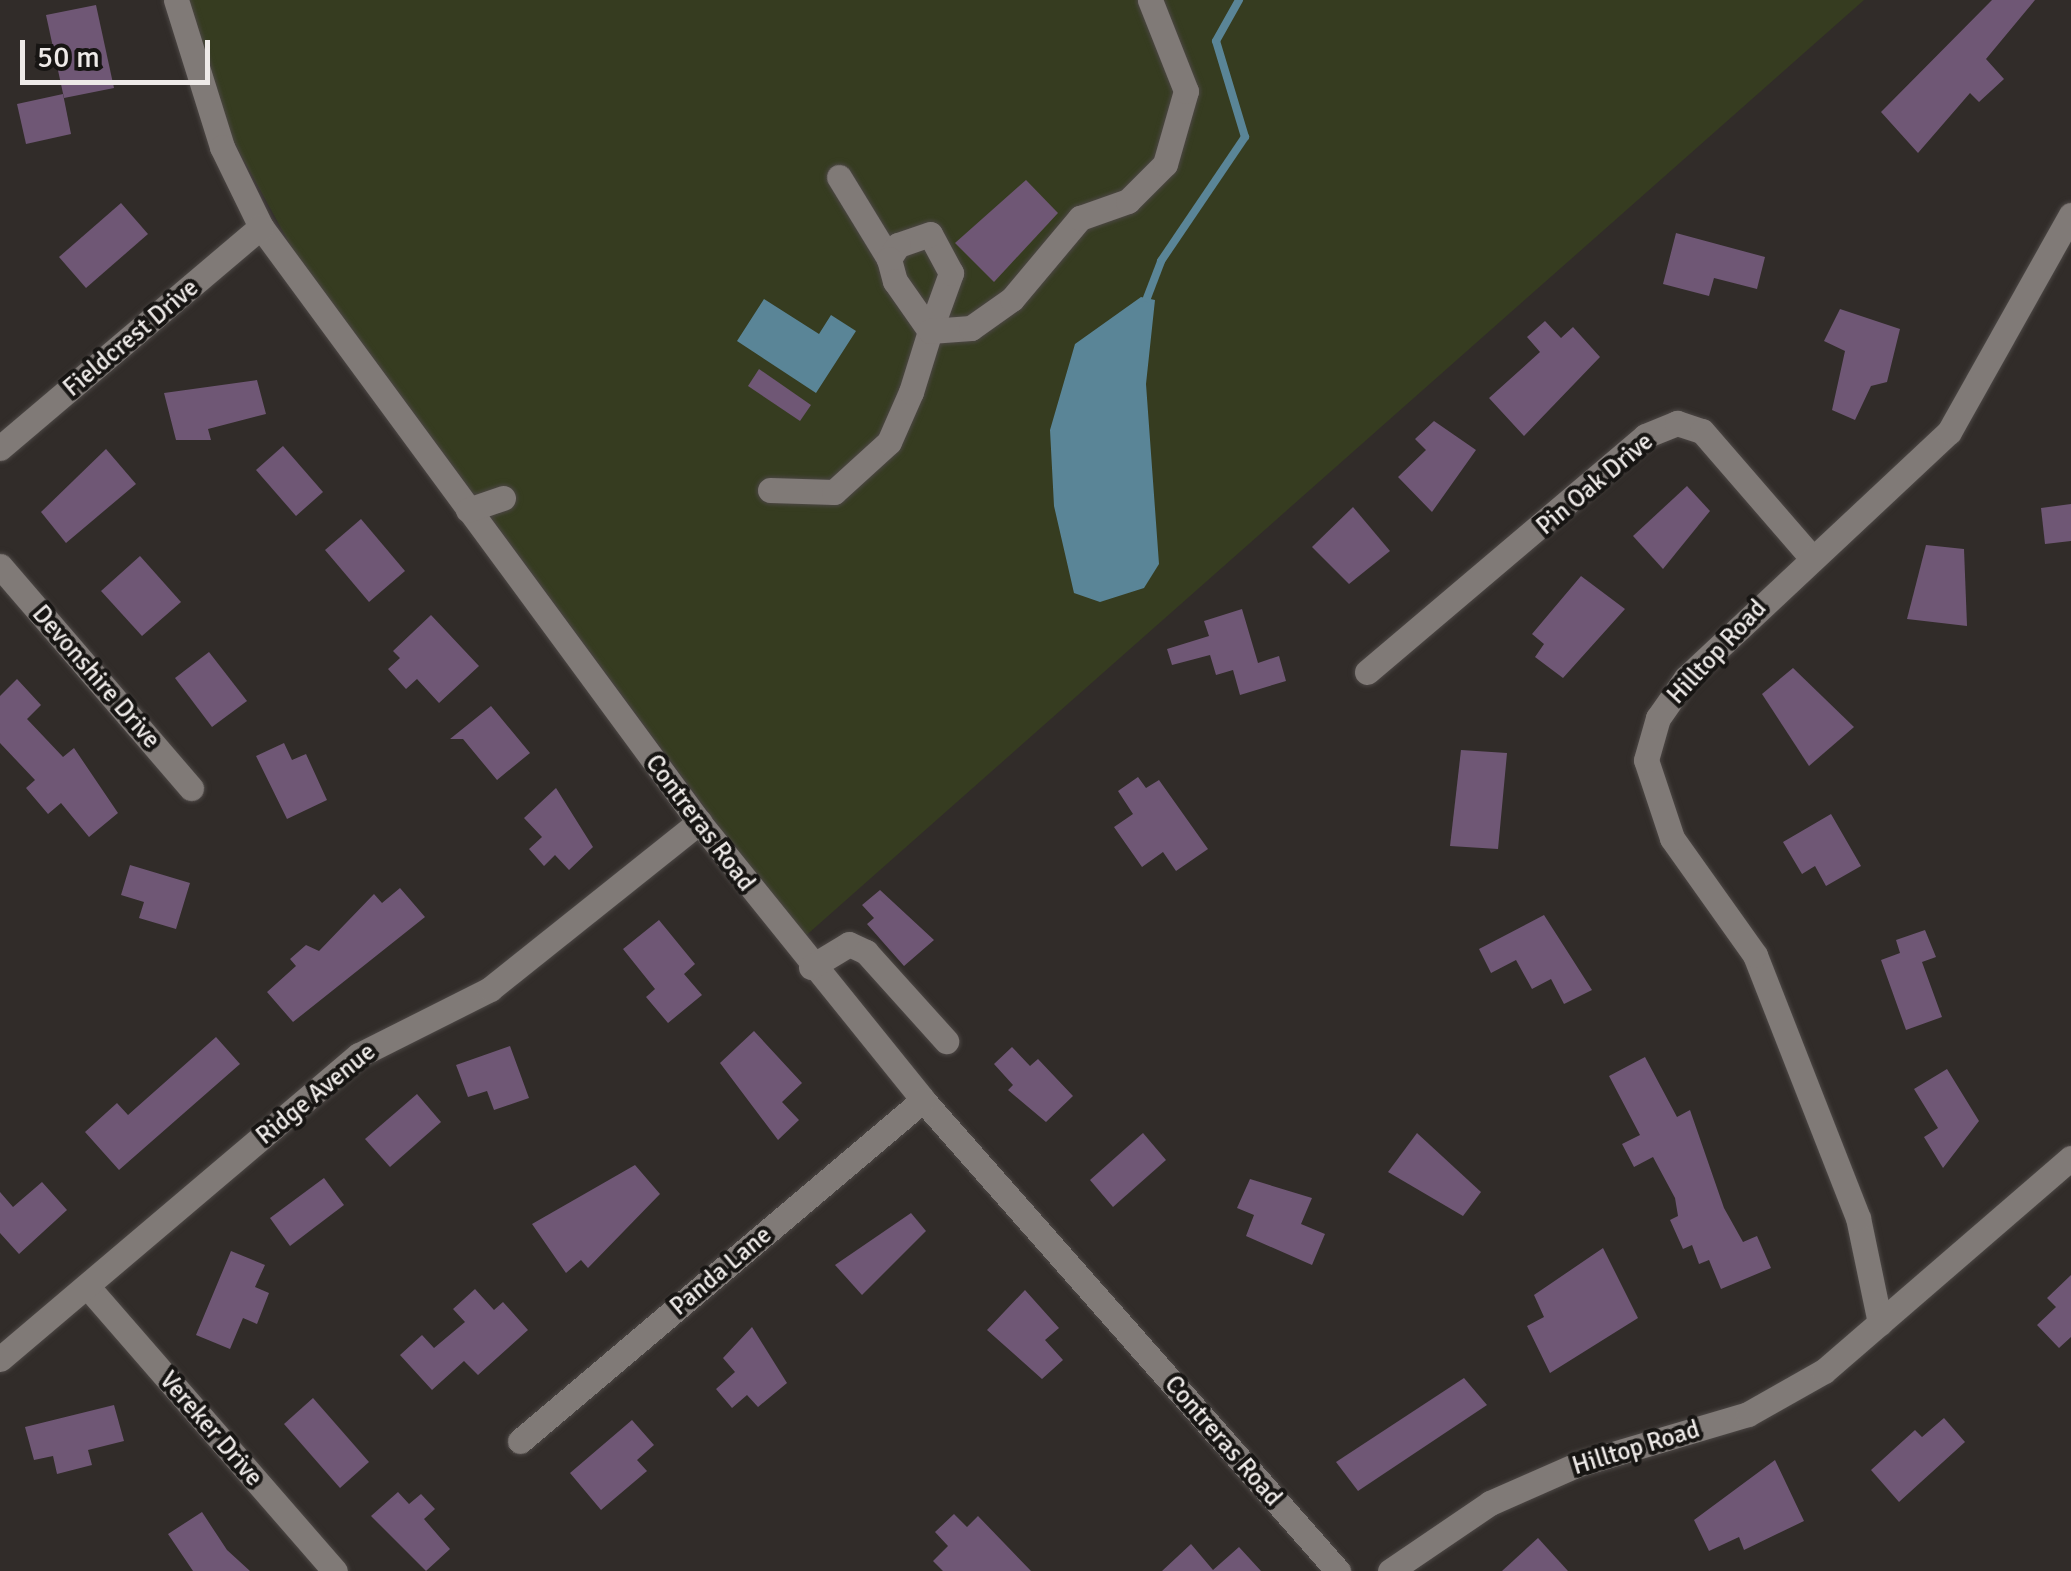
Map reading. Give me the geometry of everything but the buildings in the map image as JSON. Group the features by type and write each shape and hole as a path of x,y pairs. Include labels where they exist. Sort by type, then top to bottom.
{"street":[{"name":"Contreras Road","path":"176,0 222,147 261,228 468,510 811,967 923,1100 1338,1571"},
{"path":"930,331 951,334 994,316 1080,218 1128,201 1165,164 1186,91 1150,0"},
{"path":"839,177 930,331"},
{"name":"Hilltop Road","path":"1880,1323 1858,1218 1754,955 1672,838 1646,760 1658,718 1686,678 1949,432 2071,215"},
{"name":"Fieldcrest Drive","path":"0,448 261,228"},
{"path":"770,490 834,492 869,467 889,442 951,273 946,249 914,234 889,259"},
{"name":"Pin Oak Drive","path":"1368,672 1644,436 1677,424 1702,431 1812,558"},
{"path":"468,510 504,498"},
{"name":"Devonshire Drive","path":"0,566 191,788"},
{"name":"Ridge Avenue","path":"0,1359 359,1055 490,989 699,822"},
{"path":"811,967 849,944 866,952 946,1040"},
{"name":"Panda Lane","path":"520,1442 923,1100"},
{"name":"Hilltop Road","path":"1390,1571 1490,1503 1576,1465 1748,1414 1824,1371 2071,1158"},
{"name":"Vereker Drive","path":"87,1286 334,1571"}],"green space":[{"path":"189,0 1864,0 802,939 292,248 224,124"}],"water":[{"path":"1141,297 1155,300 1146,384 1159,564 1144,588 1100,602 1074,593 1054,506 1050,430 1075,344"},
{"path":"764,299 819,334 831,315 856,331 816,393 737,341"}],"waterway":[{"path":"1147,298 1161,261 1245,137 1216,41 1239,0"}]}
